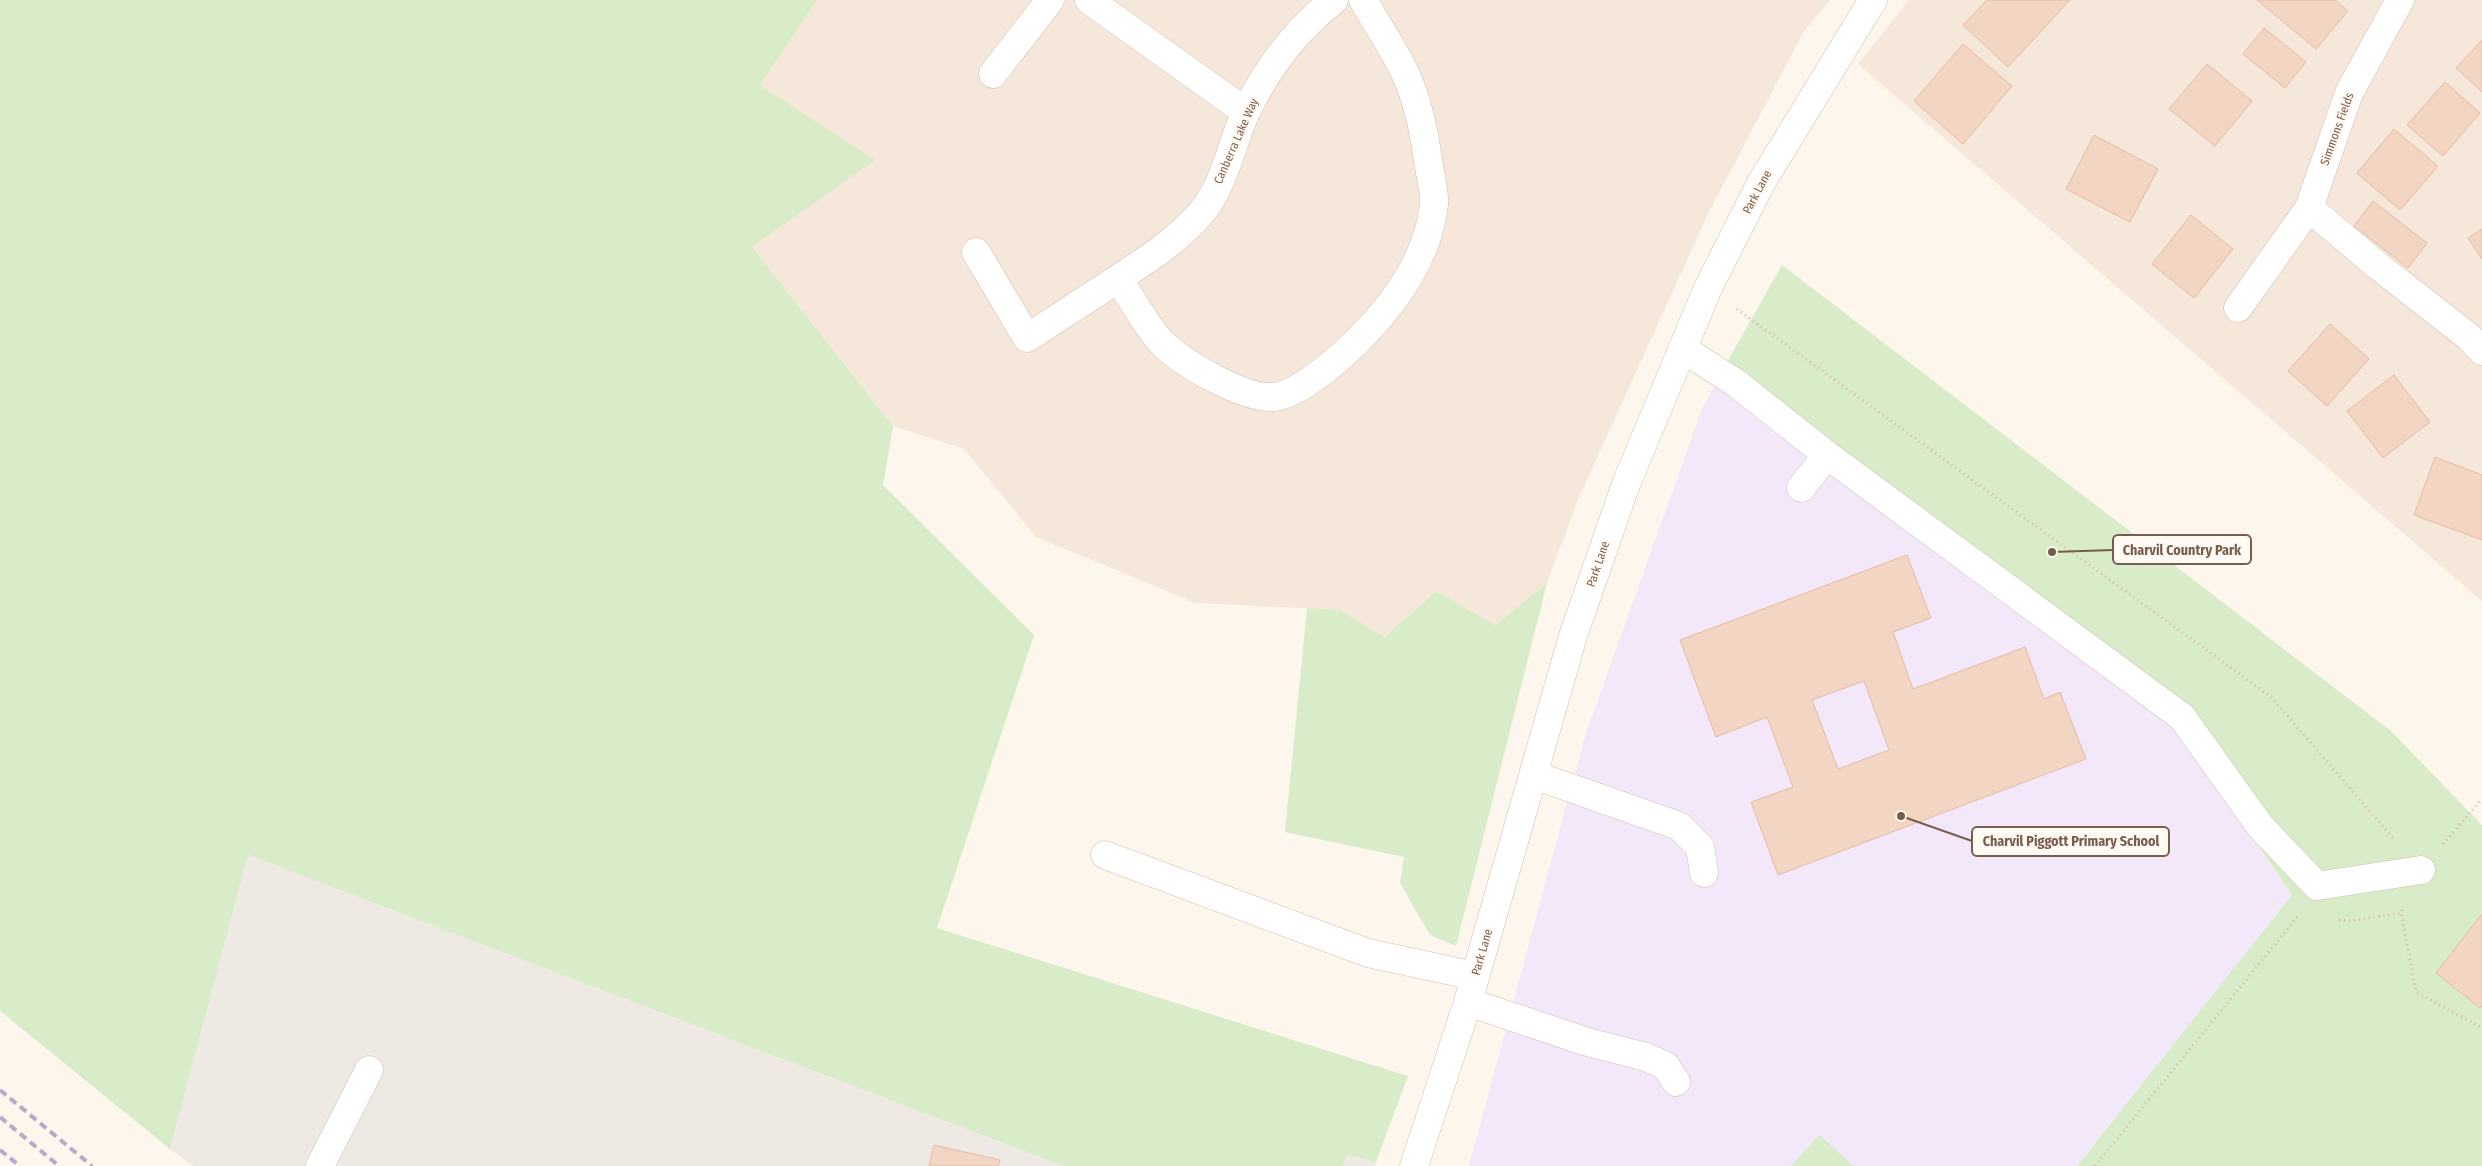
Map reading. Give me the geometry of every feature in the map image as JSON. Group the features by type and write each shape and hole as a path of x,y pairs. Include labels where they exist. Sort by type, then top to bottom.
{"street":[{"path":"993,74 1050,0"},
{"path":"1089,0 1246,112"},
{"name":"Canberra Lake Way","path":"976,252 1027,338 1149,259 1179,235 1203,211 1225,170 1246,112 1272,66 1294,36 1334,0"},
{"path":"1118,279 1162,344 1198,371 1251,394 1275,397 1312,379 1341,358 1380,317 1408,279 1428,234 1434,203 1426,146 1412,91 1406,76 1363,0"},
{"name":"Simmons Fields","path":"2238,308 2309,208 2349,93 2400,0"},
{"name":"Park Lane","path":"1414,1166 1468,1002 1573,636 1626,484 1708,288 1761,183 1865,3"},
{"path":"2309,208 2378,266 2468,337 2482,351"},
{"path":"1683,349 1736,383 1827,455 2182,717 2260,826 2317,886 2421,870"},
{"path":"1801,488 1827,455"},
{"path":"1534,775 1679,826 1700,847 1704,873"},
{"path":"1105,855 1368,953 1475,976"},
{"path":"1468,1002 1584,1041 1646,1057 1666,1066 1676,1082"},
{"path":"320,1166 369,1070"}],"path":[{"path":"1708,288 2270,698 2421,870"},
{"path":"2482,799 2421,870 2401,913 2416,992 2482,1028"},
{"path":"2332,920 2350,921 2401,913"},
{"path":"2095,1166 2297,916 2306,917"}],"shaded area":[{"path":"817,0 1830,0 1803,33 1708,214 1577,502 1547,583 1495,625 1436,591 1385,637 1340,610 1196,603 1036,537 964,449 893,426 752,247 874,160 760,85"},
{"path":"1909,0 2482,0 2482,601 1858,64"},
{"path":"1718,378 2176,725 2292,896 2077,1166 1469,1166 1585,736 1702,409"},
{"path":"248,855 1063,1166 193,1166 170,1149"},
{"path":"1347,1155 1376,1162 1375,1166 1342,1166"}],"green space":[{"path":"0,0 817,0 760,85 875,160 752,247 893,426 883,485 1034,635 937,928 1408,1076 1376,1162 1348,1155 1342,1166 1063,1166 248,855 170,1149 0,1011"},
{"path":"1782,265 2391,731 2482,825 2482,1166 2077,1166 2292,895 2176,725 1718,378"},
{"path":"1547,583 1456,946 1430,935 1400,883 1404,857 1285,832 1307,608 1340,610 1385,637 1436,591 1495,625"},
{"path":"1819,1135 1854,1166 1791,1166"}],"building":[{"path":"1987,0 2070,0 2008,67 1963,25"},
{"path":"2257,0 2335,0 2348,11 2316,49"},
{"path":"2264,28 2306,62 2285,88 2243,54"},
{"path":"2482,40 2482,92 2456,68"},
{"path":"1963,44 2012,86 1963,144 1914,101"},
{"path":"2207,64 2252,101 2215,146 2169,109"},
{"path":"2445,82 2480,113 2443,156 2407,125"},
{"path":"2394,129 2438,166 2400,210 2357,173"},
{"path":"2094,135 2158,169 2130,222 2066,189"},
{"path":"2373,201 2427,243 2408,268 2354,226"},
{"path":"2191,215 2233,249 2194,298 2152,264"},
{"path":"2482,229 2482,259 2468,238"},
{"path":"2330,324 2369,359 2327,406 2288,371"},
{"path":"2394,375 2430,422 2383,458 2347,411"},
{"path":"2435,457 2482,475 2482,540 2414,515"},
{"path":"1907,555 1931,618 1893,632 1913,689 2025,647 2044,699 2060,692 2086,759 1778,875 1751,802 1793,787 1767,717 1716,737 1680,640","holes":["1864,681 1889,750 1838,769 1812,700"]},
{"path":"2482,914 2482,1005 2480,1008 2436,973"},
{"path":"934,1145 1000,1160 998,1166 929,1166"}],"railway":[{"path":"0,1090 92,1166"},
{"path":"0,1117 59,1166"},
{"path":"0,1150 20,1166"}],"place":[{"name":"Charvil Country Park","path":"2052,552"},
{"name":"Charvil Piggott Primary School","path":"1901,816"}]}
